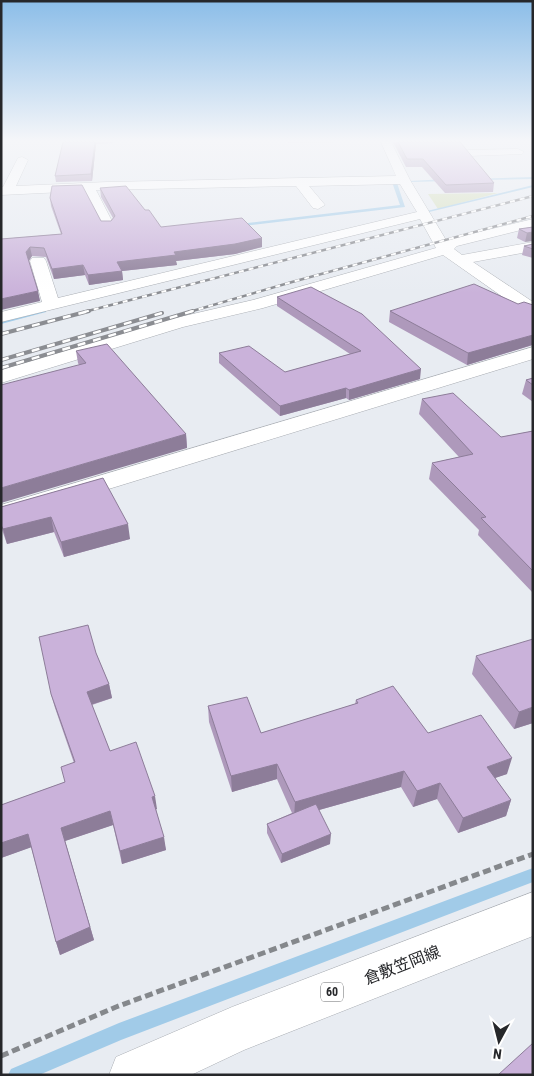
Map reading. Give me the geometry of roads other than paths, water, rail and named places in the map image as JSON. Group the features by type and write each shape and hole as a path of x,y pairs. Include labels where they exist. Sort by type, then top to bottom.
{"street":[{"path":"90,192 107,225"},
{"path":"308,192 318,205"},
{"path":"412,192 425,214 430,228 451,255 533,310"},
{"path":"1,317 425,214"},
{"path":"451,255 452,243 533,223"},
{"path":"1,377 177,323 451,255 533,246"},
{"path":"38,261 52,305"},
{"path":"1,514 533,353"},
{"name":"倉敷笠岡線","path":"134,1075 232,1031 533,914"}],"waterway":[{"path":"234,225 403,206 398,192"},
{"path":"429,211 507,192"},
{"path":"1,322 44,311"},
{"path":"17,1075 119,1032 533,875"}],"railway":[{"path":"84,312 533,196"},
{"path":"189,312 533,216"},
{"path":"1,334 89,311"},
{"path":"1,368 193,311"},
{"path":"1,360 162,313"}]}
